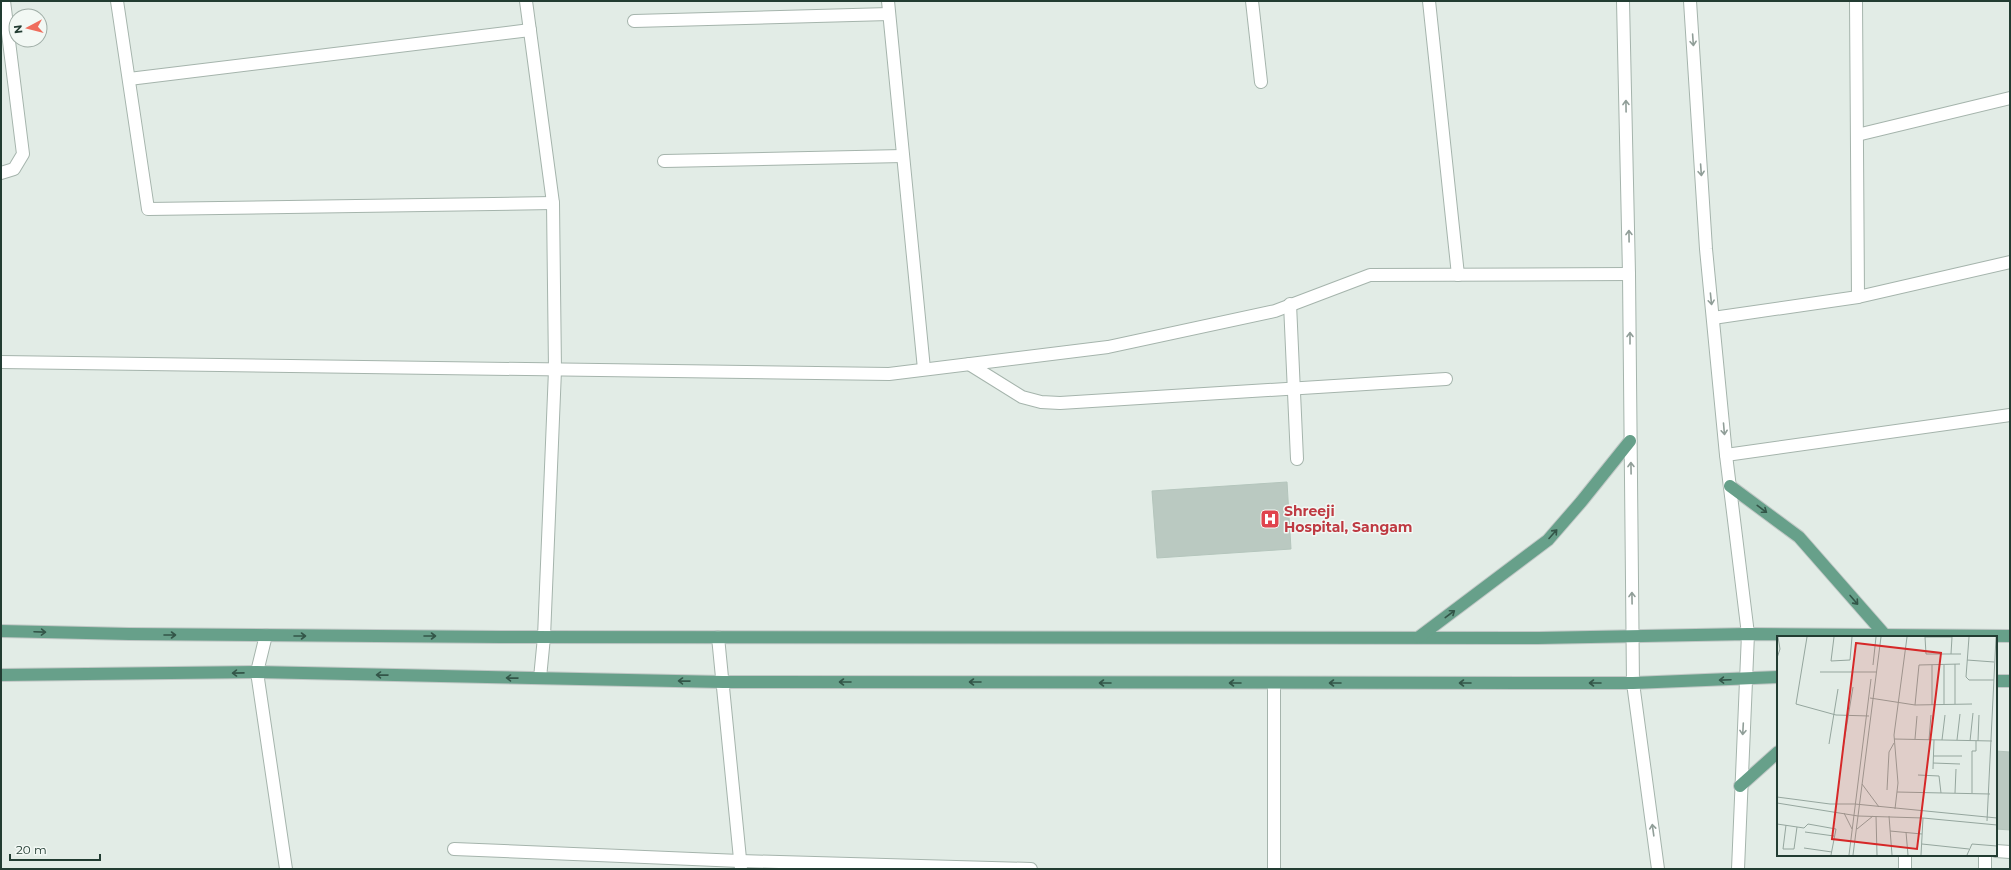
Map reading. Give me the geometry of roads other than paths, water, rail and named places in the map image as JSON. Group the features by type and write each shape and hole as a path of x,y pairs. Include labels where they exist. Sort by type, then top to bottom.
{"main road":[{"path":"1419,637 1548,540 1630,441"},
{"path":"1730,486 1799,537 1885,635"},
{"path":"1,631 130,634 544,637 1633,637 1748,634 2010,636"},
{"path":"1,675 257,672 722,682 1274,683 1634,683 1777,677"},
{"path":"1997,681 2010,681"},
{"path":"1740,786 1777,753"}],"street":[{"path":"1,173 14,169 23,154 4,1"},
{"path":"117,1 148,209 553,203"},
{"path":"526,1 553,203 555,370 544,637 540,678"},
{"path":"888,1 924,370"},
{"path":"1252,1 1261,82"},
{"path":"1430,1 1458,275"},
{"path":"1623,1 1629,274 1634,683 1658,869"},
{"path":"1690,1 1706,249 1726,455 1748,634 1740,786 1738,869"},
{"path":"1856,1 1858,297"},
{"path":"634,21 889,14"},
{"path":"129,79 530,30"},
{"path":"1857,135 2010,98"},
{"path":"664,161 903,156"},
{"path":"1713,318 1858,297 2010,262"},
{"path":"1,362 889,374 1108,347 1275,311 1290,304 1370,275 1629,274"},
{"path":"1290,304 1297,459"},
{"path":"968,364 1022,397 1054,403 1446,380"},
{"path":"1726,455 2010,414"},
{"path":"266,635 257,672 286,869"},
{"path":"718,637 741,865"},
{"path":"1274,683 1274,869"},
{"path":"454,849 741,865 1031,869"},
{"path":"1997,851 2010,852"},
{"path":"1905,856 1905,869"},
{"path":"1985,856 1985,869"}],"place":[{"name":"Shreeji Hospital, Sangam","path":"1270,519"}]}
